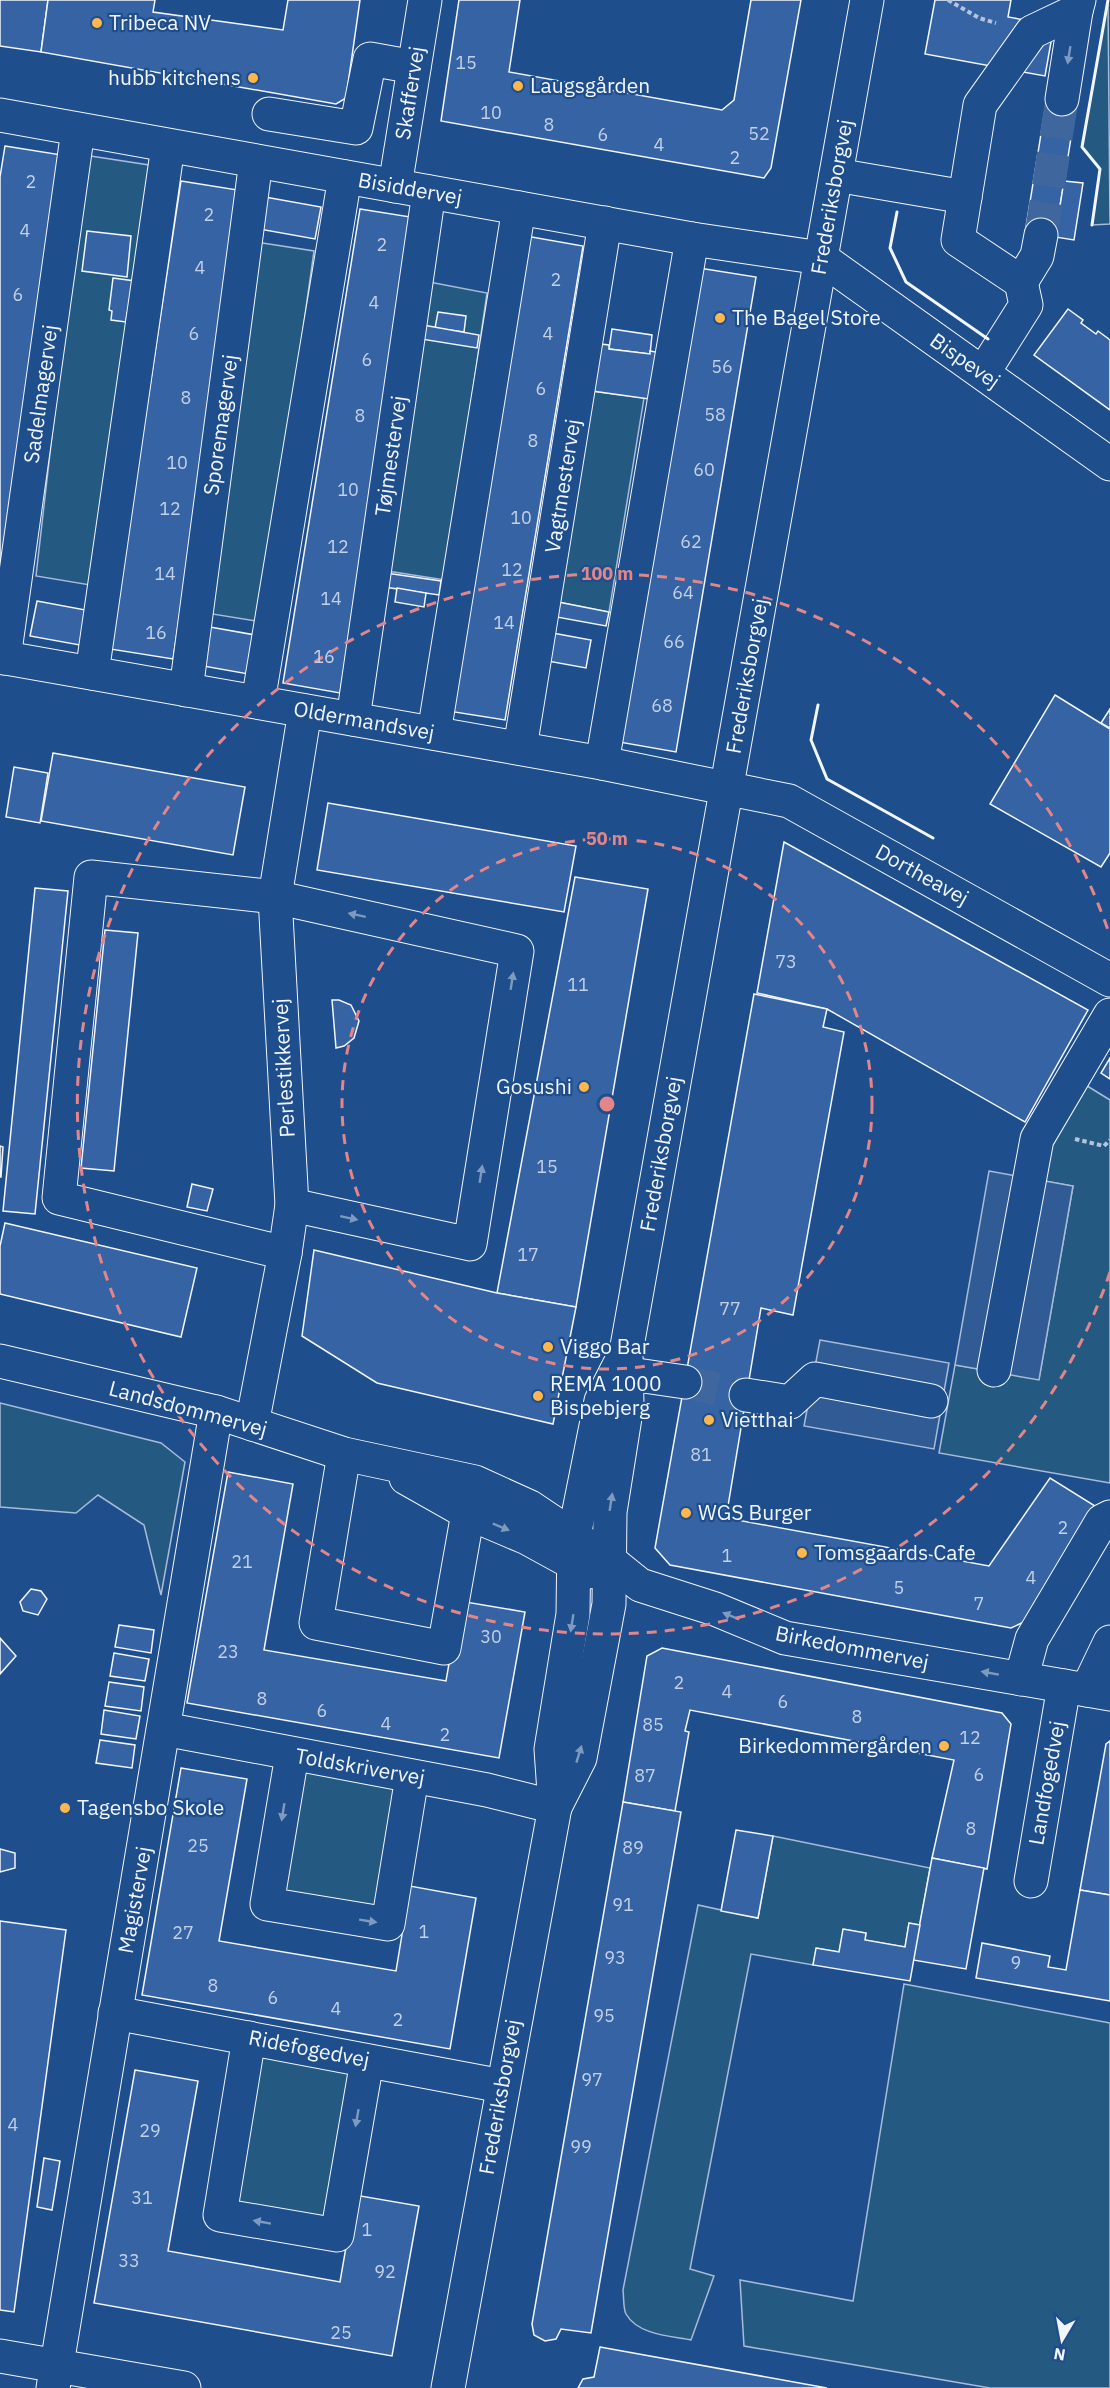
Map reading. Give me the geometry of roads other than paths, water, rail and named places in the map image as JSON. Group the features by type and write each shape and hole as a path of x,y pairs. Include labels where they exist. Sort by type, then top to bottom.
{"street":[{"name":"Skaffervej","path":"395,186 425,0"},
{"name":"Frederiksborgvej","path":"555,1807 580,1758 609,1604 610,1512 627,1406 623,1366 867,0"},
{"path":"983,373 1026,305 1033,258 958,240 981,105 1032,32 1077,6"},
{"path":"1062,99 1077,6"},
{"path":"269,114 356,128 370,59 414,67"},
{"name":"Bisiddervej","path":"0,116 692,239 821,258"},
{"name":"Sadelmagervej","path":"2,657 78,130"},
{"path":"92,673 168,146"},
{"name":"Sporemagervej","path":"186,690 256,161"},
{"path":"836,175 965,197"},
{"path":"258,702 345,177"},
{"name":"Tøjmestervej","path":"353,719 429,192"},
{"path":"434,734 519,208"},
{"name":"Vagtmestervej","path":"520,748 605,223"},
{"path":"602,763 692,239"},
{"name":"Bispevej","path":"821,258 1110,464"},
{"name":"Oldermandsvej","path":"2,657 520,748 727,787"},
{"name":"Perlestikkervej","path":"252,1424 292,1205 275,897 305,711"},
{"name":"Dortheavej","path":"727,787 789,801 1110,980"},
{"path":"285,1253 58,1198 91,877 275,897 517,951 470,1244 292,1205"},
{"path":"994,1370 1036,1139 1110,1015"},
{"name":"Landsdommervej","path":"0,1361 216,1412 360,1458 475,1482 530,1507 574,1550"},
{"path":"623,1366 685,1382"},
{"name":"Frederiksborgvej","path":"448,2388 555,1807 551,1749 573,1614 574,1550 601,1401 623,1366"},
{"path":"746,1395 790,1402 815,1379 931,1401"},
{"name":"Magistervej","path":"55,2377 216,1412"},
{"path":"360,1458 316,1623 444,1648 468,1513"},
{"name":"Landsdommervej","path":"360,1458 468,1513 526,1538 574,1550"},
{"path":"1021,1679 1032,1639 1102,1521 1110,1517"},
{"name":"Birkedommervej","path":"574,1550 609,1560 640,1585 715,1609 785,1638 1087,1690"},
{"name":"Landfogedvej","path":"1031,1881 1087,1690 1110,1642"},
{"name":"Toldskrivervej","path":"164,1729 487,1790 555,1807"},
{"path":"292,1755 267,1904 388,1924 411,1777"},
{"name":"Ridefogedvej","path":"115,2013 502,2086"},
{"path":"249,2038 219,2215 338,2235 367,2061"},
{"path":"0,2356 55,2377 184,2388"}],"tunnel":[{"path":"1041,235 1062,99"},
{"path":"685,1382 746,1395"}],"place":[{"name":"Tribeca NV","path":"97,23"},
{"name":"hubb kitchens","path":"253,78"},
{"name":"Laugsgården","path":"518,86"},
{"name":"The Bagel Store","path":"720,318"},
{"name":"Gosushi","path":"584,1087"},
{"name":"Viggo Bar","path":"548,1347"},
{"name":"REMA 1000 Bispebjerg","path":"538,1396"},
{"name":"Vietthai","path":"709,1420"},
{"name":"WGS Burger","path":"686,1513"},
{"name":"Tomsgaards Cafe","path":"802,1553"},
{"name":"Birkedommergården","path":"944,1746"},
{"name":"Tagensbo Skole","path":"65,1808"}]}
